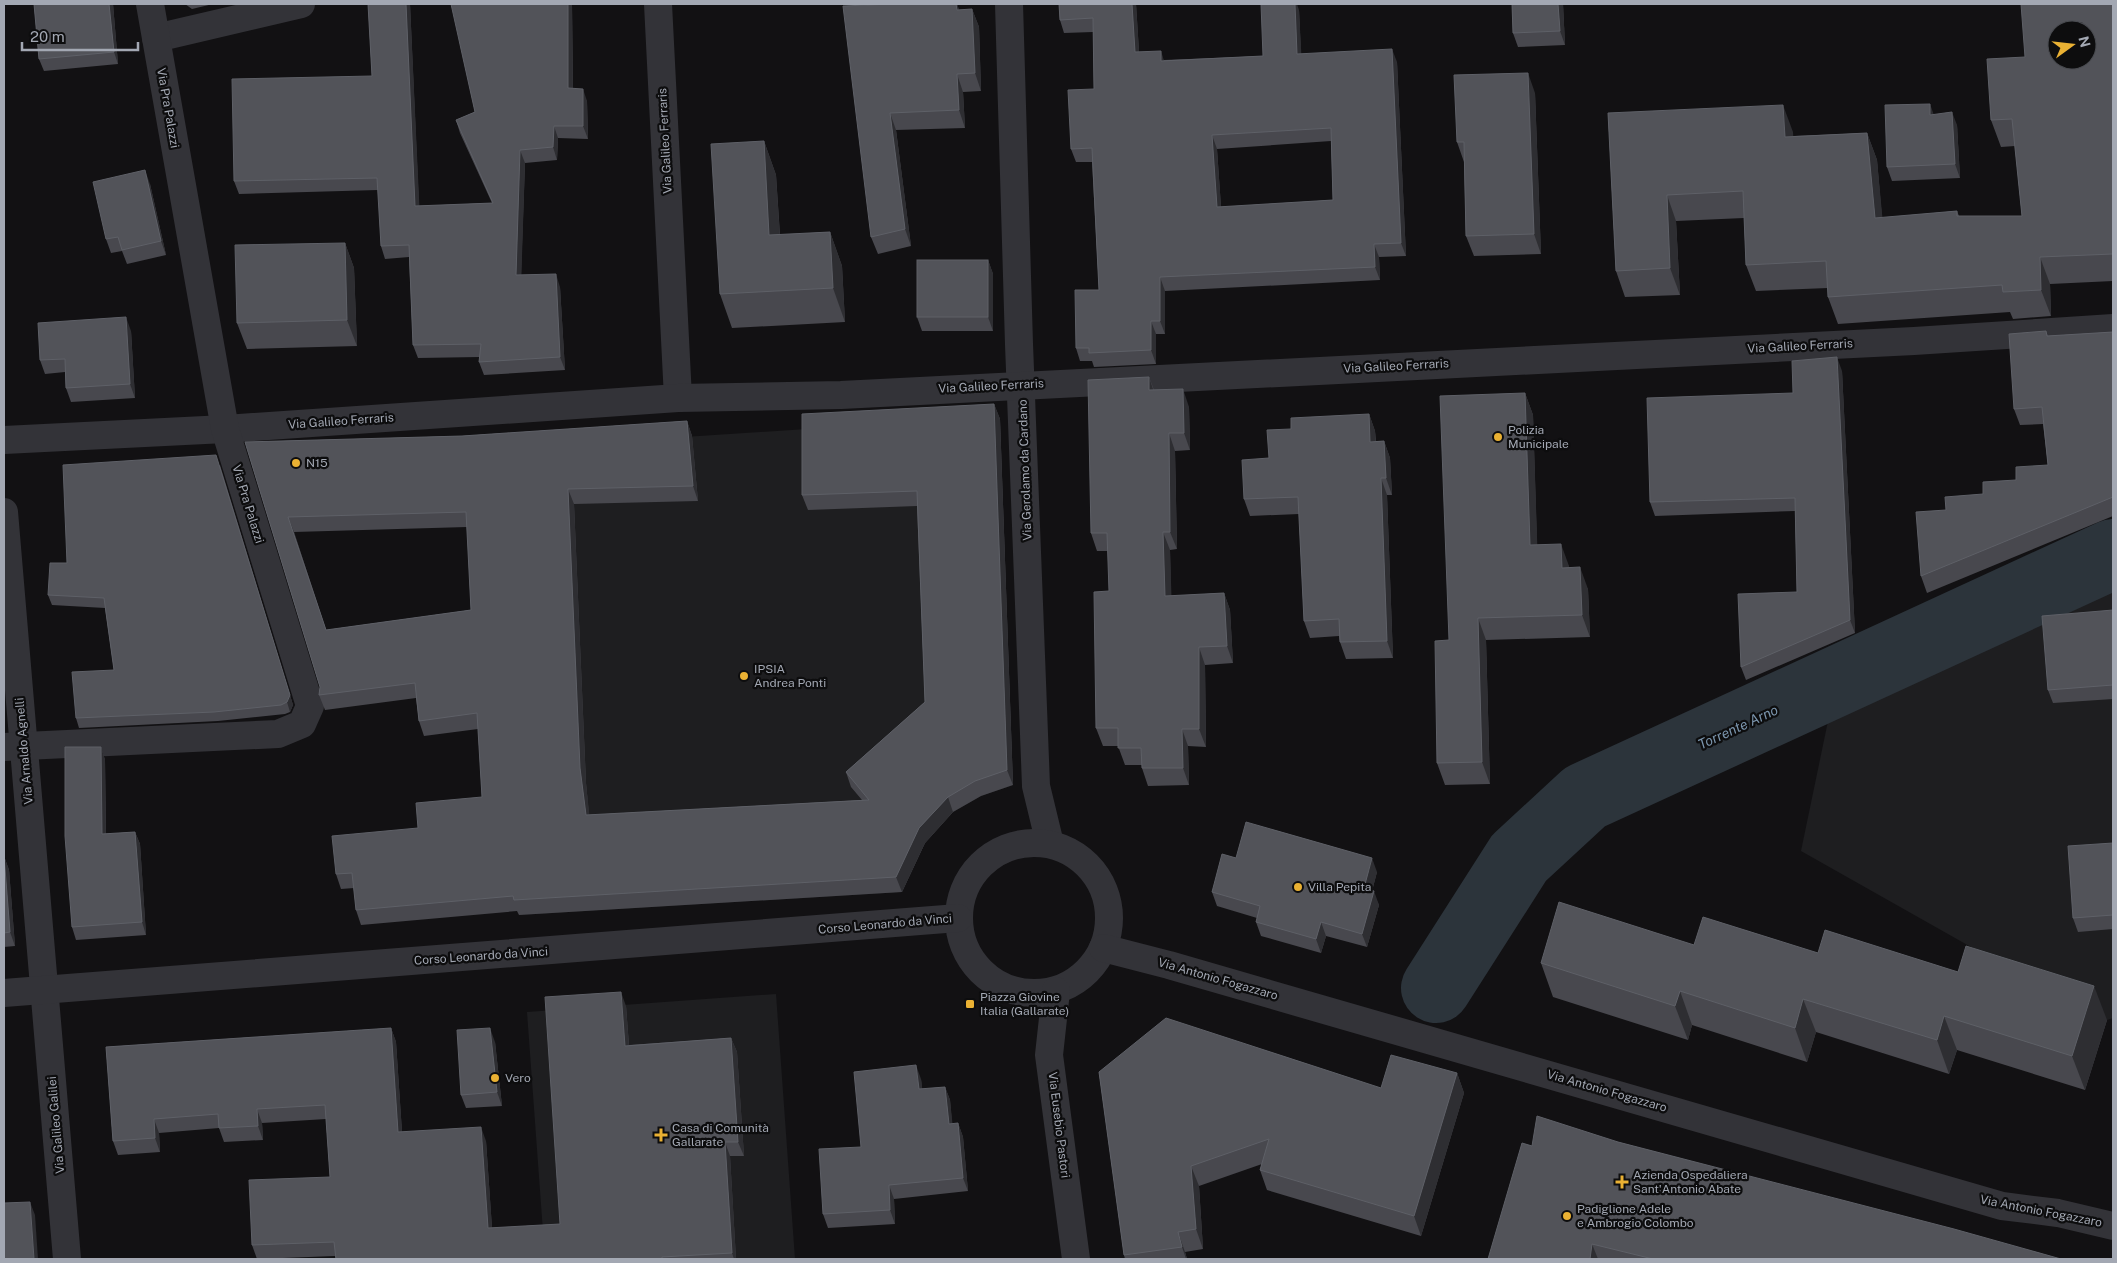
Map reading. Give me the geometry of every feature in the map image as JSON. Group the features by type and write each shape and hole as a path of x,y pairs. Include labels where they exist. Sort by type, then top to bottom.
{"street":[{"name":"Via Pra Palazzi","path":"14,746 278,734 302,724 310,706 226,429 150,4"},
{"path":"156,38 301,4"},
{"name":"Via Galileo Ferraris","path":"658,4 678,398"},
{"name":"Via Gerolamo da Cardano","path":"1009,4 1036,786 1050,844"},
{"name":"Via Galileo Ferraris","path":"4,440 226,429 678,398 841,395 1022,384 1914,341 2113,328"},
{"name":"Via Arnaldo Agnelli","path":"4,512 14,746 44,990"},
{"path":"1023,843 1050,844 1071,852 1088,866 1101,884 1108,904 1109,927 1104,948 1084,975 1056,991 1028,994 1001,986 979,970 964,946 958,918 963,892 977,868 998,851 1023,843"},
{"name":"Corso Leonardo da Vinci","path":"4,993 958,918"},
{"name":"Via Antonio Fogazzaro","path":"1104,948 1169,964 2002,1206 2058,1213 2113,1226"},
{"name":"Via Galileo Galilei","path":"44,990 67,1259"},
{"name":"Via Eusebio Pastori","path":"1056,991 1050,1055 1076,1259"}],"shaded area":[{"name":"IPSIA Andrea Ponti","path":"1000,419 1013,785 981,796 953,812 925,843 902,892 519,915 468,451 807,429"},
{"path":"2113,568 2113,1018 2107,1020 1971,947 1801,851 1833,697"},
{"name":"Casa di Comunità Gallarate","path":"776,994 795,1259 545,1259 527,1012"}],"building":[{"path":"34,4 109,4 114,52 39,59"},
{"path":"368,4 406,4 415,206 493,203 456,120 475,112 451,4 568,4 568,88 583,89 583,126 554,126 553,147 520,150 516,275 556,274 560,357 479,362 481,344 413,345 409,245 381,246 377,178 234,181 232,79 372,76"},
{"path":"956,4 957,10 972,9 975,73 957,74 959,110 890,113 905,229 871,237 843,6"},
{"path":"1059,4 1132,4 1135,52 1161,51 1161,61 1263,56 1261,4 1295,4 1297,54 1392,49 1401,243 1374,244 1375,267 1160,277 1160,321 1151,321 1151,350 1089,353 1089,348 1076,348 1075,290 1099,290 1092,148 1071,149 1068,90 1094,89 1093,18 1060,20","holes":["1331,128 1333,200 1217,207 1212,135"]},
{"path":"1512,4 1558,4 1560,31 1513,33"},
{"path":"2021,4 2113,4 2113,254 2040,257 2041,290 2003,292 2002,285 1828,297 1826,261 1746,265 1743,191 1667,195 1670,268 1616,271 1608,113 1783,105 1785,137 1867,133 1875,218 1957,211 1957,216 2022,216 2012,119 1991,120 1987,59 2025,57"},
{"path":"1528,73 1534,234 1466,236 1464,142 1457,142 1454,75"},
{"path":"1930,104 1930,115 1952,112 1955,164 1887,167 1885,105"},
{"path":"764,141 769,235 830,232 833,288 720,294 711,144"},
{"path":"145,170 161,241 122,250 118,237 106,239 93,182"},
{"path":"345,243 347,320 237,323 235,245"},
{"path":"917,260 988,260 988,317 917,317"},
{"path":"126,317 130,384 66,388 65,359 40,360 38,323"},
{"path":"2046,331 2047,336 2113,332 2113,497 1921,576 1916,512 1946,510 1945,497 1983,494 1983,482 2016,480 2016,467 2048,465 2042,407 2014,409 2009,334"},
{"path":"1837,357 1850,620 1741,667 1738,594 1797,592 1795,498 1650,502 1647,398 1793,393 1792,361"},
{"path":"1149,377 1149,390 1183,389 1184,433 1169,433 1170,532 1163,532 1165,596 1224,593 1227,646 1199,647 1199,729 1182,729 1183,768 1142,768 1141,748 1118,748 1118,728 1096,728 1094,592 1109,591 1107,533 1091,533 1088,380"},
{"path":"1525,393 1530,545 1561,544 1562,568 1580,567 1582,615 1478,618 1482,762 1437,763 1435,641 1449,640 1440,396"},
{"path":"994,404 1007,770 975,781 948,797 919,828 896,877 514,900 513,896 356,910 352,873 336,874 332,836 418,828 416,803 482,797 477,713 419,721 415,683 319,695 320,687 245,442 462,436 687,421 693,486 568,489 580,768 586,815 869,800 846,772 925,702 917,491 802,495 802,414","holes":["466,512 471,610 326,630 288,517"]},
{"path":"1369,414 1370,442 1384,441 1386,478 1381,478 1387,641 1340,642 1339,619 1304,621 1298,497 1244,499 1242,460 1269,458 1267,430 1291,429 1291,418"},
{"path":"216,455 290,695 287,702 281,705 214,712 76,718 72,672 114,670 104,598 48,595 50,563 67,563 63,465"},
{"path":"2113,610 2113,685 2048,690 2042,616"},
{"path":"65,747 101,747 102,834 135,832 142,922 72,927 65,836"},
{"name":"Villa Pepita","path":"1246,822 1372,858 1364,888 1374,891 1362,934 1321,922 1316,939 1256,922 1260,906 1212,892 1222,854 1236,858"},
{"path":"2113,843 2113,915 2073,918 2068,846"},
{"path":"4,856 10,932 4,933"},
{"path":"1559,902 1694,945 1703,917 1818,953 1825,930 1958,972 1966,946 2094,986 2072,1056 1944,1016 1937,1040 1803,999 1795,1028 1680,991 1675,1006 1541,963"},
{"path":"621,992 625,1046 731,1038 738,1142 725,1142 732,1253 662,1257 662,1259 336,1259 334,1242 252,1245 249,1180 330,1177 325,1105 257,1109 258,1126 219,1128 218,1114 154,1119 155,1138 113,1141 106,1047 391,1028 398,1132 481,1127 488,1228 560,1224 545,997"},
{"path":"1166,1018 1381,1088 1391,1055 1457,1073 1414,1216 1260,1170 1269,1139 1191,1166 1196,1229 1178,1232 1182,1247 1124,1255 1099,1072"},
{"path":"490,1028 497,1092 461,1095 457,1030"},
{"path":"916,1065 919,1089 945,1087 949,1124 958,1123 963,1178 889,1185 890,1210 823,1214 819,1149 861,1147 854,1072"},
{"name":"Azienda Ospedaliera Sant'Antonio Abate","path":"1537,1116 1618,1142 1954,1229 2061,1259 1653,1259 1592,1244 1590,1259 1488,1259 1522,1143 1532,1146"},
{"path":"30,1202 34,1259 4,1259 4,1203"}],"waterway":[{"name":"Torrente Arno","path":"1436,988 1519,858 1585,797 2113,554"}],"place":[{"name":"Polizia Municipale","path":"1498,437"},
{"name":"N15","path":"296,463"},
{"name":"IPSIA Andrea Ponti","path":"744,676"},
{"name":"Villa Pepita","path":"1298,887"},
{"name":"Piazza Giovine Italia (Gallarate)","path":"970,1004"},
{"name":"Vero","path":"495,1078"},
{"name":"Casa di Comunità Gallarate","path":"661,1135"},
{"name":"Azienda Ospedaliera Sant'Antonio Abate","path":"1622,1182"},
{"name":"Padiglione Adele e Ambrogio Colombo","path":"1567,1216"}]}
